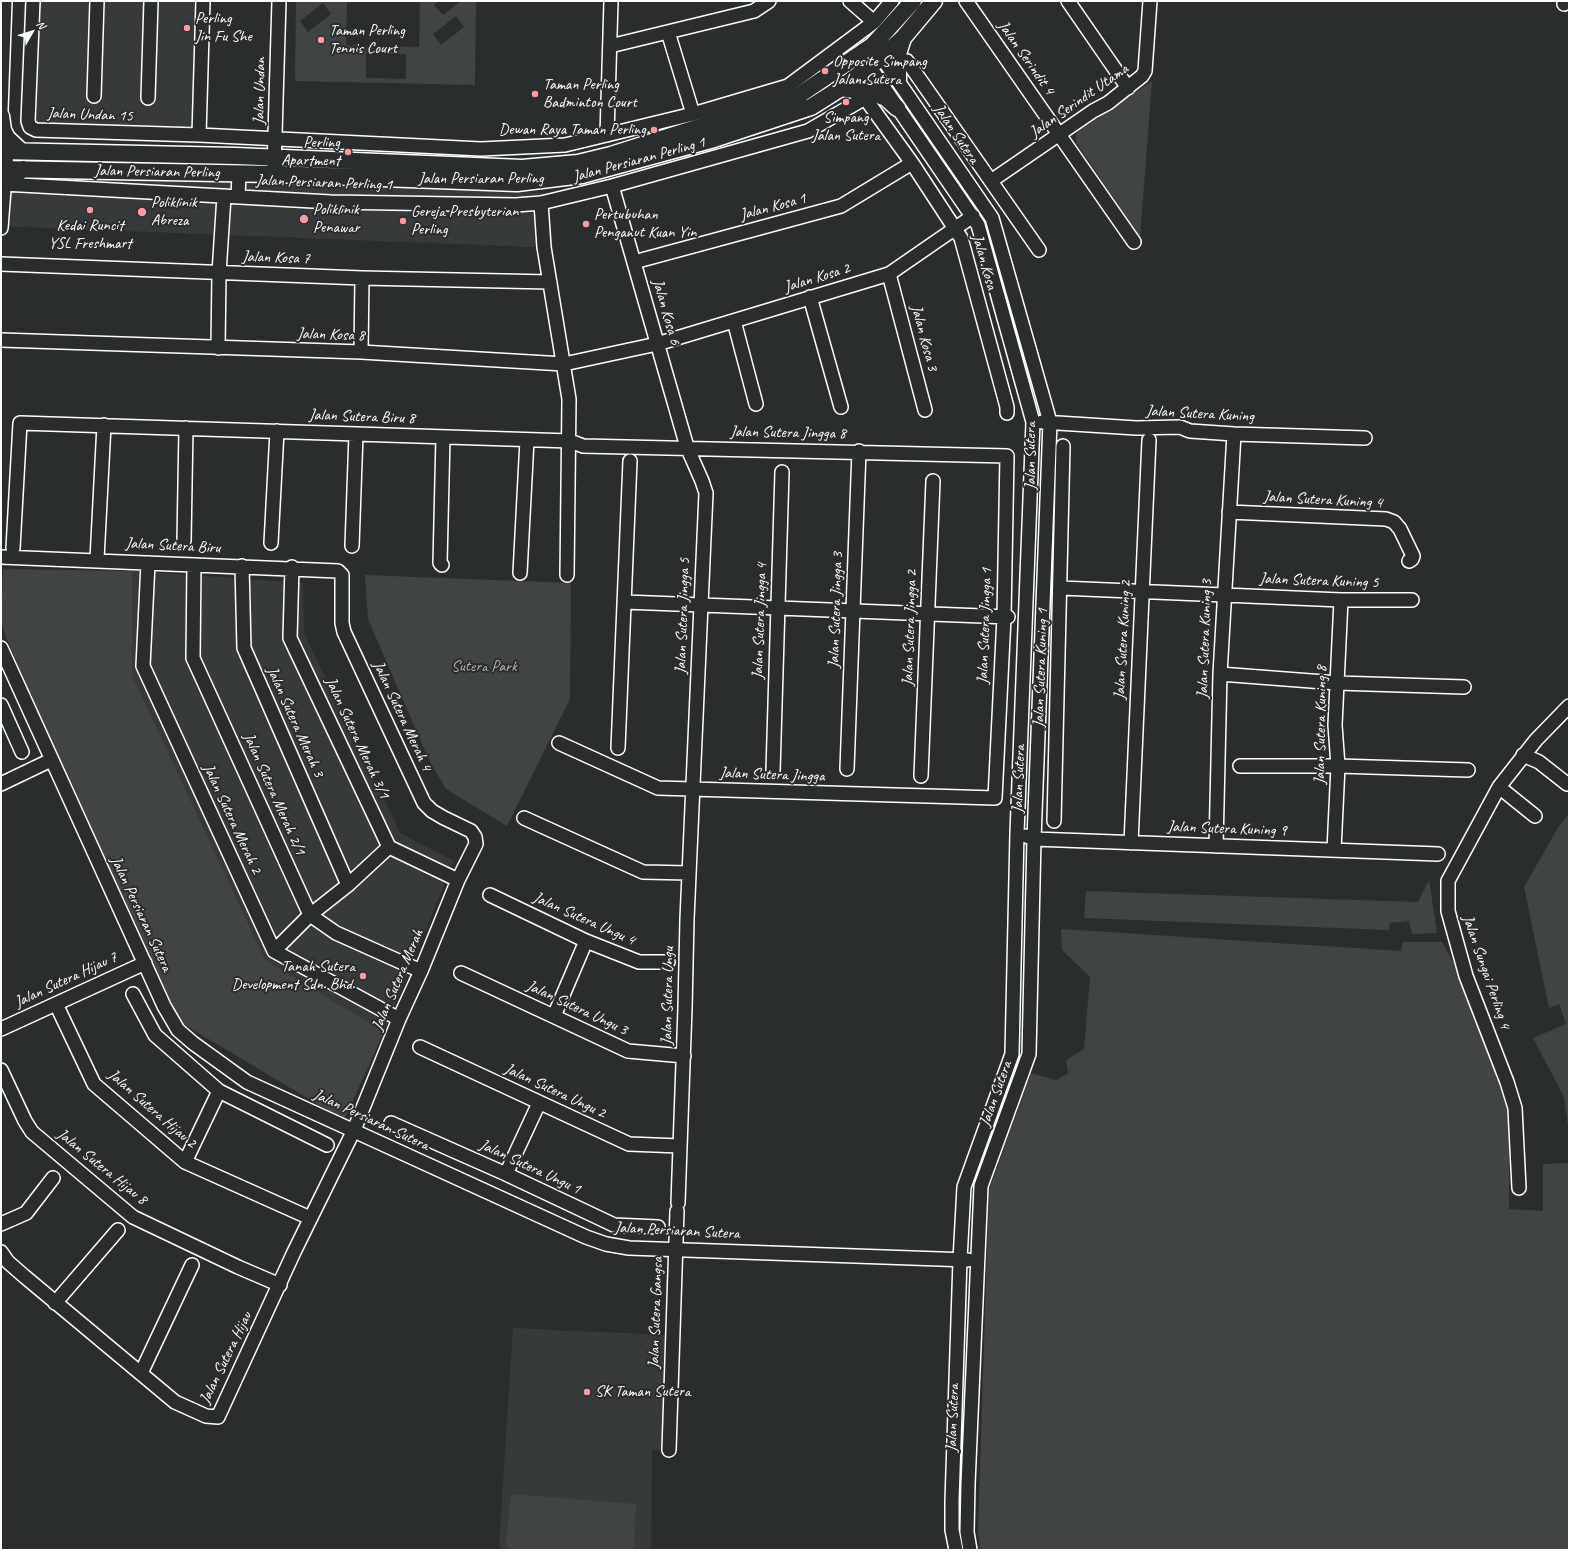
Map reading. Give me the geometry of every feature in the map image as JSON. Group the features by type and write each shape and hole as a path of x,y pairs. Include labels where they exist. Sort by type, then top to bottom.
{"main road":[{"name":"Jalan Persiaran Perling","path":"8,148 517,182 582,175 707,141 811,107 841,88 871,56 913,1"},
{"name":"Jalan Persiaran Perling","path":"4,174 23,169 239,174 274,166 522,168 578,163 611,155 798,96 903,38 934,1"},
{"path":"898,78 898,54 903,38"},
{"path":"841,88 873,93 886,98 897,108"},
{"path":"1,116 8,148"}],"street":[{"path":"1,110 5,1"},
{"name":"Jalan Undan 15","path":"33,1 28,115 30,127 36,130 199,135 276,140"},
{"path":"94,96 97,1"},
{"path":"148,98 152,1"},
{"path":"199,135 203,1"},
{"name":"Jalan Undan","path":"274,166 276,140 279,1"},
{"path":"607,136 611,1"},
{"path":"610,46 754,11 769,1"},
{"path":"850,1 874,22"},
{"name":"Jalan Persiaran Perling 1","path":"276,140 481,149 565,145 607,136 693,114 788,86 874,22 892,1"},
{"name":"Jalan Serindit 4","path":"966,1 1134,242"},
{"path":"1068,1 1128,88"},
{"name":"Jalan Serindit Utama","path":"991,182 1093,111 1108,103 1142,76 1145,71 1150,1"},
{"path":"668,32 693,114"},
{"name":"Jalan Sutera","path":"871,56 898,78 992,218 1050,422 1034,839 1029,1054 981,1186 976,1260 967,1532 970,1550"},
{"name":"Jalan Sutera","path":"871,56 897,108 978,225 1032,422 1013,617 1017,833 1012,1054 964,1187 960,1260 952,1501 952,1530 956,1550"},
{"path":"907,61 1039,250"},
{"name":"Jalan Persiaran Perling 1","path":"4,174 238,197 331,202 516,206 540,203 612,186 808,131 866,98"},
{"name":"Jalan Kosa","path":"866,98 912,163 956,228 961,238 1007,407 1007,413"},
{"path":"1,228 4,174 8,148"},
{"name":"Jalan Kosa 1","path":"634,262 841,206 912,163"},
{"path":"238,197 239,174"},
{"path":"516,206 517,182"},
{"path":"971,186 991,182"},
{"path":"980,199 991,182"},
{"name":"Jalan Kosa 6","path":"612,186 687,447"},
{"path":"218,348 219,273 224,196"},
{"path":"540,203 544,247 569,399 570,441 567,575"},
{"name":"Jalan Kosa 2","path":"657,344 889,274 973,216"},
{"name":"Jalan Kosa 7","path":"1,264 362,278 550,282"},
{"name":"Jalan Kosa 3","path":"889,274 925,410"},
{"path":"360,352 362,278"},
{"path":"810,297 841,407"},
{"path":"734,322 756,404"},
{"name":"Jalan Kosa 8","path":"1,340 360,352 564,364 657,344"},
{"name":"Jalan Sutera Kuning","path":"1032,422 1136,428 1180,427 1190,431 1234,434 1365,438"},
{"name":"Jalan Sutera Biru 8","path":"13,548 20,423 570,441"},
{"path":"97,560 104,425"},
{"path":"184,542 186,428"},
{"path":"271,543 277,431"},
{"path":"352,546 356,434"},
{"name":"Jalan Sutera Kuning 3","path":"1216,846 1220,674 1228,512 1234,434"},
{"path":"442,565 440,562 443,437"},
{"path":"520,573 527,440"},
{"name":"Jalan Sutera Kuning 2","path":"1132,842 1149,440"},
{"name":"Jalan Sutera Jingga 8","path":"570,441 583,446 859,451 1007,456"},
{"name":"Jalan Sutera Kuning 1","path":"1054,821 1055,714 1061,588 1063,446"},
{"name":"Jalan Sutera Jingga 5","path":"687,447 702,480 706,493 693,789"},
{"name":"Jalan Sutera Jingga 3","path":"847,769 859,451"},
{"name":"Jalan Sutera Jingga 1","path":"995,798 1013,617 1007,456"},
{"path":"618,748 630,460"},
{"name":"Jalan Sutera Jingga 4","path":"773,771 782,472"},
{"name":"Jalan Sutera Jingga 2","path":"921,776 933,481"},
{"name":"Jalan Sutera Kuning 4","path":"1228,512 1386,519 1394,522 1400,529 1413,556 1409,561"},
{"name":"Jalan Sutera Biru","path":"1,557 333,570 338,571 342,575"},
{"name":"Jalan Sutera Merah 2","path":"148,563 143,666 274,951"},
{"name":"Jalan Sutera Merah 2/1","path":"194,565 193,658 310,915"},
{"name":"Jalan Sutera Merah 3","path":"242,566 244,648 348,885"},
{"name":"Jalan Sutera Merah 3/1","path":"292,568 290,638 389,847"},
{"name":"Jalan Sutera Merah 4","path":"342,575 342,623 344,632 424,803 438,815 471,831 475,836 476,844"},
{"name":"Jalan Sutera Kuning 1","path":"1061,588 1224,595"},
{"name":"Jalan Sutera Kuning 5","path":"1224,595 1341,600 1412,600"},
{"name":"Jalan Sutera Kuning 8","path":"1334,850 1338,766 1335,725 1341,600"},
{"path":"625,602 1043,618"},
{"name":"Jalan Persiaran Sutera","path":"1,648 164,1006 178,1030 193,1044 247,1082 606,1244 629,1248 976,1260"},
{"path":"1220,674 1337,683 1464,687"},
{"path":"1,705 22,752"},
{"name":"Jalan Sungai Perling 4","path":"1519,1188 1516,1115 1512,1095 1466,976 1448,911 1448,881 1499,787 1523,756 1569,706"},
{"name":"Jalan Sutera Jingga","path":"559,743 658,788 995,798"},
{"path":"1523,756 1539,762 1567,784"},
{"path":"1,784 51,760"},
{"path":"1240,766 1338,766 1468,770"},
{"path":"1499,787 1535,816"},
{"name":"Jalan Sutera Ungu","path":"676,1249 693,789"},
{"path":"524,818 643,872 689,873"},
{"name":"Jalan Sutera Kuning 9","path":"1017,833 1034,839 1438,854"},
{"name":"Jalan Sutera Merah","path":"354,1130 458,880 476,844"},
{"path":"399,1019 274,951 310,915 348,885 389,847 458,880"},
{"name":"Jalan Sutera Ungu 4","path":"490,895 586,941 639,962 668,962"},
{"path":"310,915 336,933 421,971"},
{"path":"554,1016 586,941"},
{"name":"Jalan Sutera Hijau 7","path":"1,1029 145,963"},
{"name":"Jalan Sutera Ungu 3","path":"461,973 628,1051 684,1056"},
{"path":"133,994 155,1035 219,1091 327,1145"},
{"name":"Jalan Sutera Hijau 2","path":"56,1004 94,1084 185,1162 310,1218"},
{"name":"Jalan Sutera Ungu 2","path":"420,1047 629,1144 680,1146"},
{"name":"Jalan Sutera Hijau 8","path":"1,1070 25,1122 32,1132 133,1217 238,1267 280,1285"},
{"path":"185,1162 219,1091"},
{"path":"506,1174 539,1103"},
{"name":"Jalan Sutera Ungu 1","path":"392,1123 506,1174 614,1225 658,1226"},
{"name":"Jalan Sutera Hijau","path":"1,1252 8,1262 55,1303 176,1402 206,1416 218,1417 310,1218 354,1130"},
{"path":"1,1224 26,1213 53,1178"},
{"path":"55,1303 118,1230"},
{"name":"Jalan Sutera Gangsa","path":"669,1450 676,1249"},
{"path":"141,1373 192,1265"}],"shaded area":[{"path":"24,1 206,1 201,144 33,138 19,126"},
{"path":"1,173 548,193 553,248 1,226"},
{"path":"132,571 303,583 304,633 400,833 454,861 384,1032 265,961 132,675"},
{"name":"SK Taman Sutera","path":"513,1328 668,1335 663,1450 652,1450 651,1550 502,1550 499,1545"}],"green space":[{"name":"Taman Perling Tennis Court","path":"296,1 347,1 346,45 376,46 376,50 386,50 387,46 419,47 420,1 438,1 434,5 443,15 461,1 476,1 475,85 295,81","holes":["323,3 331,14 308,32 300,21","456,16 464,27 441,45 433,34","366,53 406,54 406,79 366,78"]},
{"path":"1152,81 1140,238 1076,142 1076,137 1077,132"},
{"path":"3,569 132,571 132,675 265,960 384,1032 344,1120 180,1022 39,716 1,624"},
{"name":"Sutera Park","path":"365,575 571,583 570,699 507,826 446,789 429,760 368,619"},
{"path":"1569,814 1569,1133 1564,1097 1533,1038 1566,1024 1559,1004 1549,1008 1524,887 1559,826"},
{"path":"1429,880 1437,933 1412,934 1409,921 1390,923 1389,930 1084,918 1086,891 1418,902"},
{"path":"1061,929 1401,951 1403,942 1442,942 1457,969 1509,1110 1509,1209 1543,1211 1543,1164 1569,1163 1569,1550 980,1550 978,1531 989,1190 1031,1073 1056,1080 1068,1074 1066,1060 1084,1049 1090,977 1062,950"},
{"path":"511,1494 636,1504 634,1550 511,1550 506,1543"}],"place":[{"name":"Perling Jin Fu She","path":"187,28"},
{"name":"Taman Perling Tennis Court","path":"321,40"},
{"name":"Opposite Simpang Jalan Sutera","path":"825,71"},
{"name":"Taman Perling Badminton Court","path":"535,94"},
{"name":"Simpang Jalan Sutera","path":"846,102"},
{"name":"Dewan Raya Taman Perling","path":"654,130"},
{"name":"Perling Apartment","path":"348,152"},
{"name":"Kedai Runcit YSL Freshmart","path":"90,210"},
{"name":"Poliklinik Abreza","path":"142,212"},
{"name":"Poliklinik Penawar","path":"304,219"},
{"name":"Gereja Presbyterian Perling","path":"403,221"},
{"name":"Pertubuhan Penganut Kuan Yin","path":"586,224"},
{"name":"Tanah Sutera Development Sdn. Bhd.","path":"363,976"},
{"name":"SK Taman Sutera","path":"587,1392"}]}
